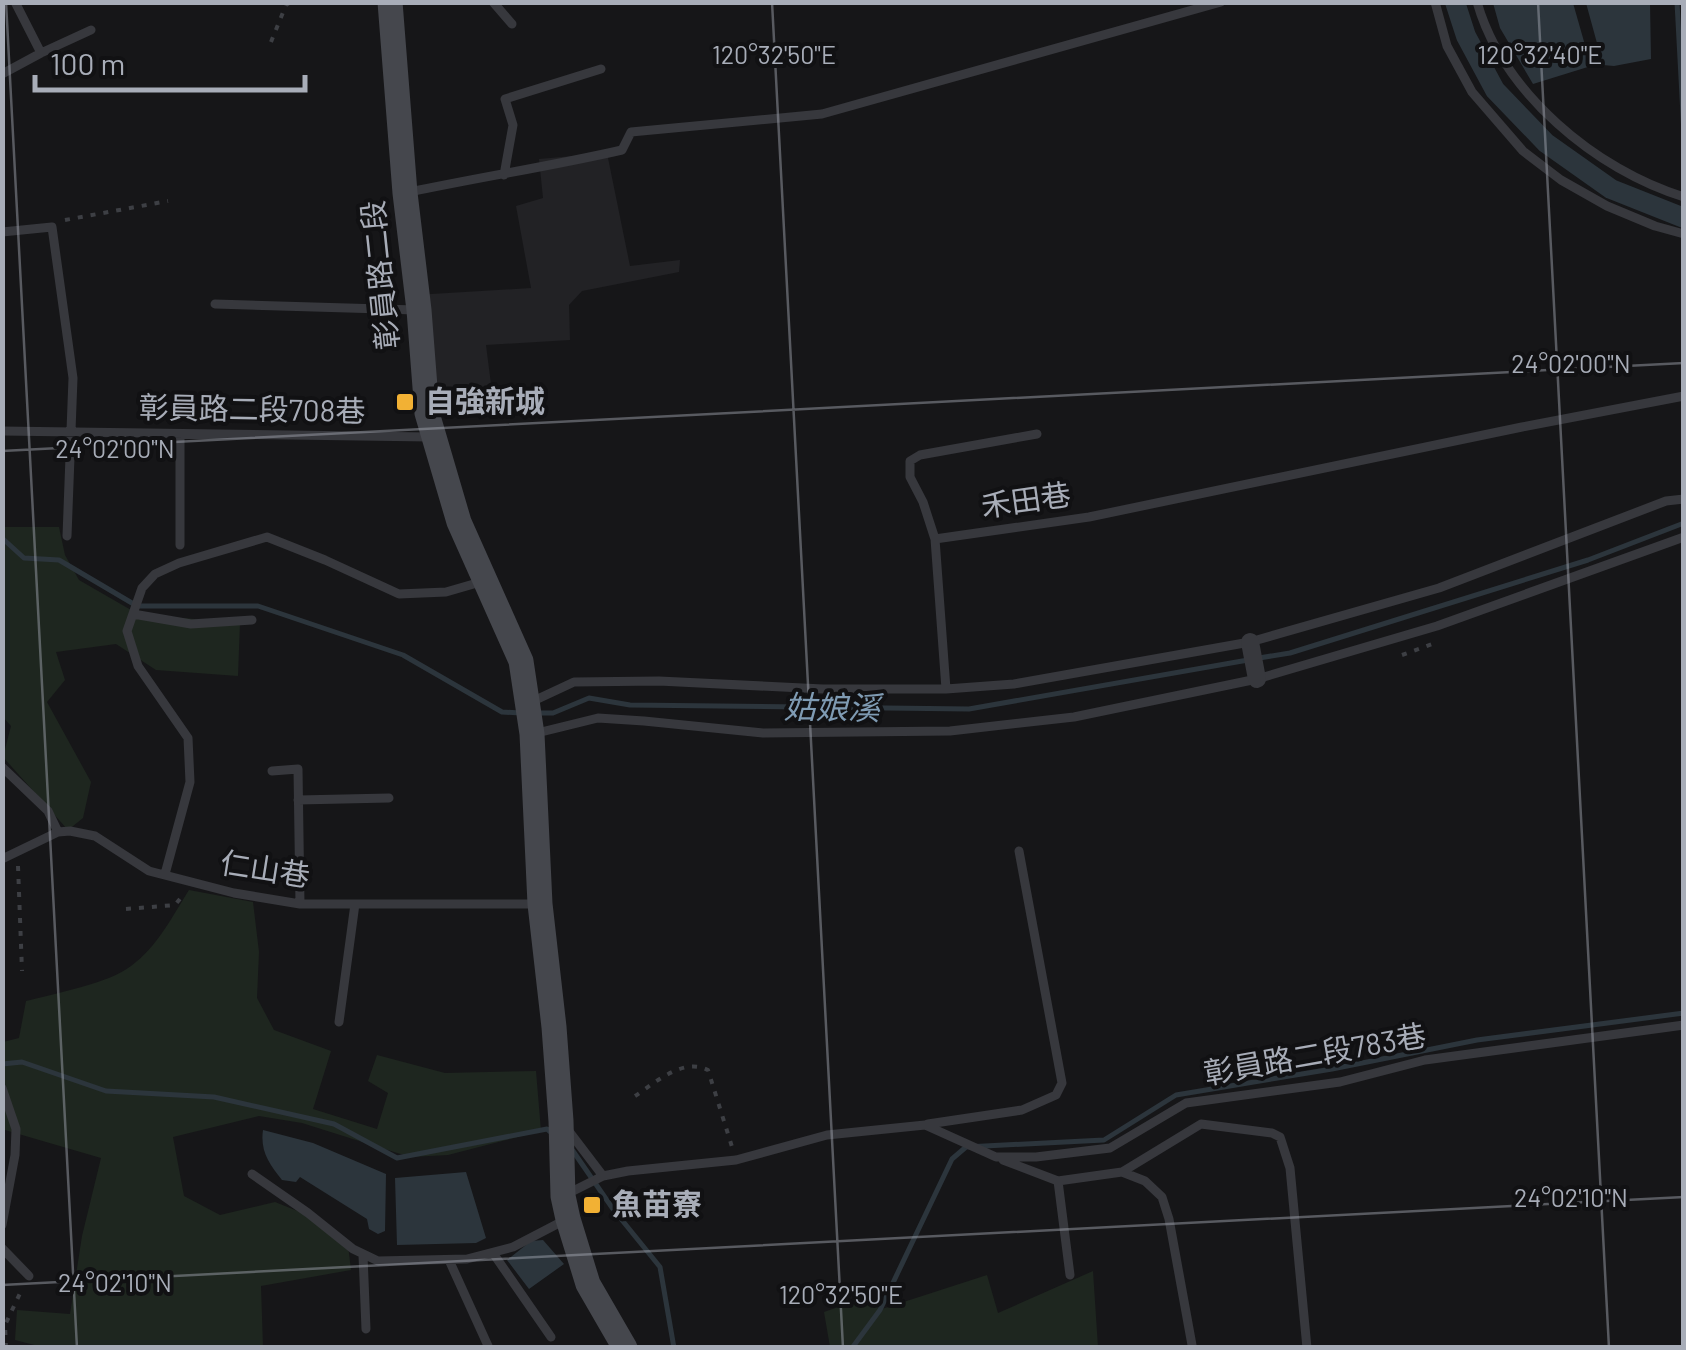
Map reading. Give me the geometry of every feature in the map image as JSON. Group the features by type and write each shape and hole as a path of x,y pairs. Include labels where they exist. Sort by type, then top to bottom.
{"main road":[{"name":"彰員路二段","path":"390,2 405,193 430,425 459,522 521,661 532,734"},
{"path":"532,734 540,904 554,1026 566,1207 588,1284 625,1348"}],"street":[{"path":"1250,642 1256,679"}],"lane":[{"path":"15,2 42,54"},
{"path":"493,2 512,24"},
{"path":"405,193 622,150 631,132 822,114 1221,2"},
{"path":"1435,2 1447,46 1472,92 1524,152 1561,180 1607,206 1684,234"},
{"path":"1477,2 1509,72 1546,114 1615,167 1684,197"},
{"path":"2,74 91,30"},
{"path":"504,175 512,125 505,99 602,69"},
{"path":"2,232 52,227 73,378 66,536"},
{"path":"214,304 419,310"},
{"name":"彰員路二段708巷","path":"2,431 180,435 430,425 512,393"},
{"name":"禾田巷","path":"936,538 1089,517 1684,396"},
{"path":"946,689 936,538 910,478 910,461 920,455 1037,434"},
{"path":"180,435 180,546"},
{"path":"528,702 574,682 659,681 823,690 1014,684 1250,642 1439,588 1666,501 1684,499"},
{"path":"165,874 190,782 188,738 138,666 127,631 142,588 155,574 178,563 267,537 399,594 446,592 486,581"},
{"path":"532,734 598,718 763,734 950,731 1074,716 1256,679 1437,626 1684,537"},
{"path":"133,614 191,624 252,620"},
{"path":"2,767 48,811 58,832 2,859"},
{"path":"272,771 298,769 300,904"},
{"path":"298,800 389,798"},
{"name":"仁山巷","path":"58,832 96,836 148,871 193,884 300,904 540,904"},
{"path":"252,1174 363,1256 378,1261 467,1259 514,1247 603,1176 736,1160 827,1136 1022,1110 1056,1095 1062,1083 1018,851"},
{"path":"339,1022 354,904"},
{"name":"彰員路二段783巷","path":"925,1125 996,1157 1036,1157 1110,1148 1186,1103 1340,1082 1424,1060 1684,1024"},
{"path":"2,1088 16,1129 2,1224"},
{"path":"996,1157 1058,1180 1122,1172 1201,1124 1280,1137 1290,1168 1307,1348"},
{"path":"562,1138 603,1176"},
{"path":"1122,1172 1145,1181 1162,1198 1192,1345"},
{"path":"1058,1180 1070,1275"},
{"path":"2,1248 29,1276"},
{"path":"492,1252 551,1336"},
{"path":"363,1256 366,1330"},
{"path":"448,1260 489,1348"}],"path":[{"path":"270,42 286,5 291,2"},
{"path":"52,227 69,218 168,201"},
{"path":"17,851 22,971"},
{"path":"126,908 174,905 193,884"},
{"path":"635,1096 674,1070 700,1066 708,1070 736,1160"},
{"path":"6,1348 5,1325 29,1276"}],"shaded area":[{"path":"1493,3 1573,3 1591,66 1533,84 1500,28"},
{"path":"1586,3 1650,3 1651,59 1603,65"},
{"path":"607,153 630,266 680,260 679,272 582,291 569,305 570,340 486,345 492,392 426,400 415,295 531,288 516,206 543,198 539,159"},
{"path":"2,527 59,527 65,555 79,580 138,614 240,623 238,676 156,670 116,644 56,652 65,680 47,702 91,782 83,818 68,830 3,757 11,726 2,716"},
{"path":"189,890 253,902 259,952 257,998 274,1030 331,1051 313,1109 377,1129 388,1093 368,1081 377,1055 445,1073 536,1071 541,1131 448,1155 410,1157 302,1123 259,1116 173,1137 184,1196 220,1215 275,1202 315,1218 348,1245 351,1270 261,1286 263,1347 46,1348 15,1340 17,1310 70,1314 82,1236 101,1158 5,1130 3,1164 3,1042 19,1038 26,1001 96,983 131,966 156,941"},
{"path":"263,1130 313,1143 386,1174 385,1231 378,1234 369,1229 367,1219 300,1177 296,1182 282,1180 266,1157"},
{"path":"466,1172 486,1238 476,1243 397,1245 395,1178"},
{"path":"543,1240 564,1264 529,1289 507,1260 531,1241"},
{"path":"1093,1271 1098,1347 830,1347 824,1312 861,1299 882,1309 987,1275 998,1313"}],"waterway":[{"path":"1455,2 1466,36 1495,90 1546,143 1611,189 1684,218"},
{"path":"1677,2 1684,134"},
{"name":"姑娘溪","path":"1259,658 1290,653 1588,560 1684,523"},
{"name":"姑娘溪","path":"2,538 24,558 59,560 137,606 258,606 403,655 502,712 521,713"},
{"name":"姑娘溪","path":"537,713 553,713 589,698 630,705 969,709 1248,660"},
{"path":"852,1348 880,1310 952,1159 966,1147 1104,1140 1176,1095 1477,1040 1684,1013"},
{"path":"2,1064 22,1062 106,1091 214,1097 334,1124 397,1158 547,1129 553,1134"},
{"path":"573,1151 660,1267 674,1348"}],"place":[{"name":"自強新城","path":"405,402"},
{"name":"魚苗寮","path":"592,1205"}]}
